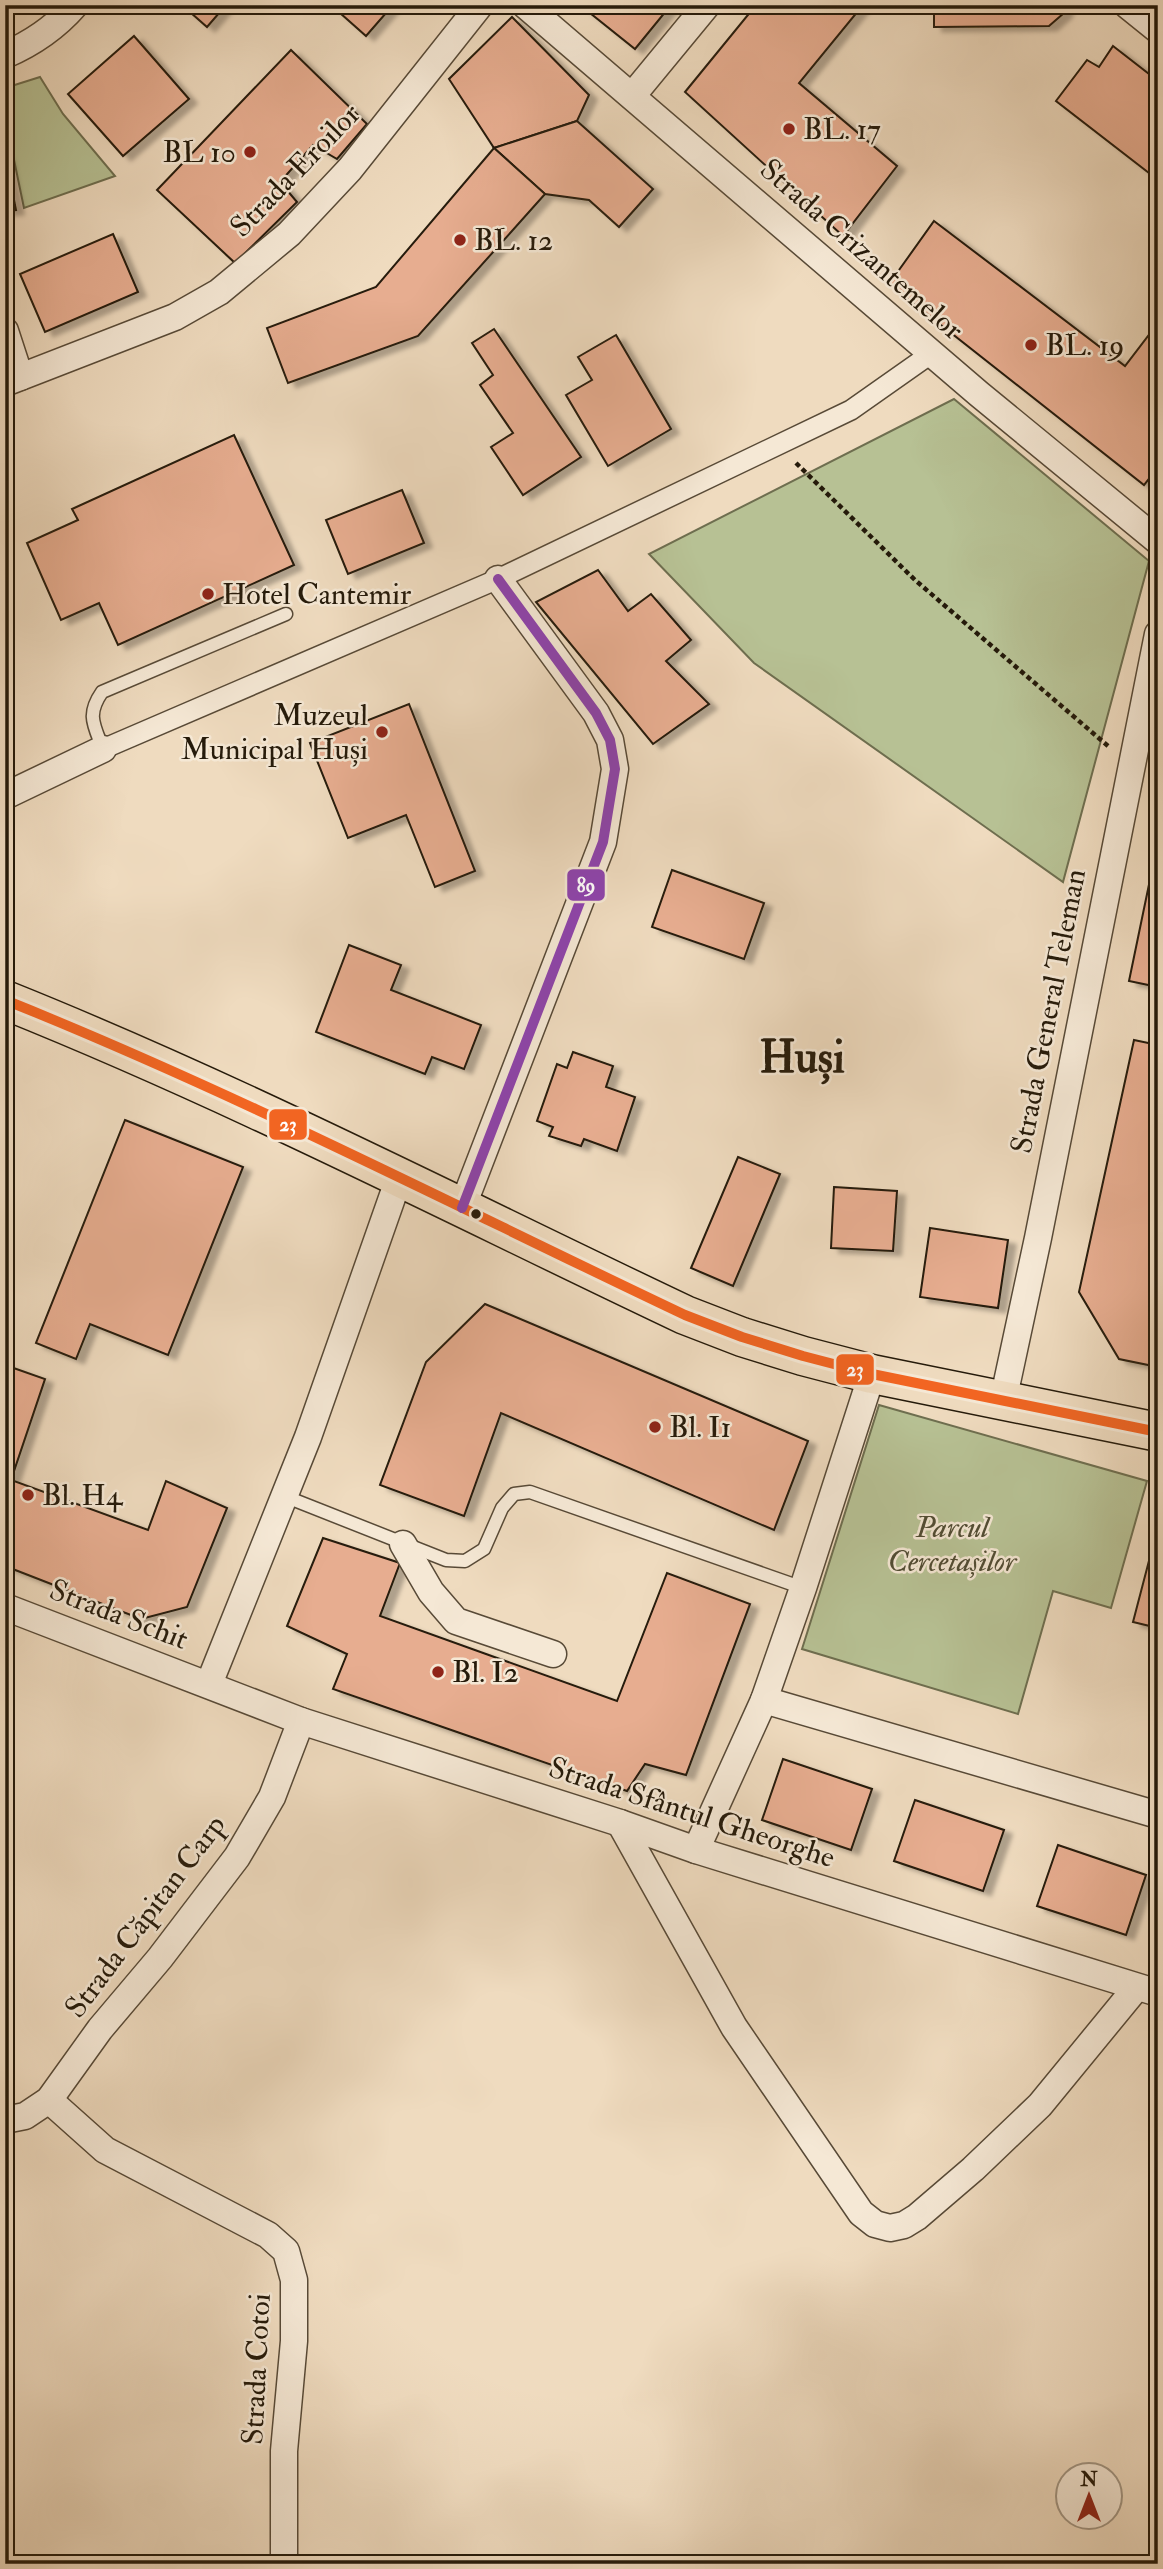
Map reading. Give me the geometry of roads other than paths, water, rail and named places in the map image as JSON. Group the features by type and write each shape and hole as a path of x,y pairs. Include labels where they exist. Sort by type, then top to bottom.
{"highway":[{"path":"5,1000 68,1025 239,1102 685,1315 754,1340 872,1374 1158,1433"}],"street":[{"path":"5,55 28,45 60,23 75,5"},
{"name":"Strada Eroilor","path":"13,380 175,317 219,292 289,234 350,169 480,5"},
{"name":"Strada Crizantemelor","path":"525,5 932,353 1158,541"},
{"path":"632,96 707,5"},
{"path":"1127,5 1158,30"},
{"path":"5,331 13,380"},
{"path":"5,796 103,749 498,579 852,410 932,353"},
{"path":"462,1208 603,842 615,769 610,740 596,713 498,579"},
{"name":"Strada General Teleman","path":"1003,1401 1158,634"},
{"path":"209,1684 308,1437 399,1178"},
{"path":"696,1850 764,1700 872,1374"},
{"path":"403,1544 431,1592 456,1621 553,1654"},
{"name":"Strada Schit","path":"5,1607 209,1684"},
{"name":"Strada Sfântul Gheorghe","path":"209,1684 301,1721 696,1850 1147,1991"},
{"path":"764,1700 1158,1815"},
{"name":"Strada Căpitan Carp","path":"5,2120 25,2116 49,2100 100,2029 160,1958 237,1857 272,1797 301,1721"},
{"path":"620,1823 734,2027 861,2213 875,2224 890,2228 904,2225 917,2217 1041,2105 1147,1991"},
{"name":"Strada Cotoi","path":"49,2100 105,2150 268,2235 286,2251 294,2280 294,2341 284,2452 284,2564"}],"lane":[{"path":"103,749 92,719 93,704 102,692 286,614"},
{"path":"284,1496 446,1560 466,1561 484,1549 502,1508 513,1494 530,1492 803,1588"}],"place":[{"name":"BL. 17","path":"789,129"},
{"name":"BL 10","path":"250,152"},
{"name":"BL. 12","path":"460,240"},
{"name":"BL. 19","path":"1031,345"},
{"name":"Hotel Cantemir","path":"208,594"},
{"name":"Muzeul Municipal Huși","path":"382,732"},
{"name":"Bl. I1","path":"655,1427"},
{"name":"Bl. H4","path":"28,1495"},
{"name":"Bl. I2","path":"438,1672"}],"district":[{"name":"Huși","path":"802,1057"}],"park label":[{"name":"Parcul Cercetașilor","path":"952,1544"}]}
